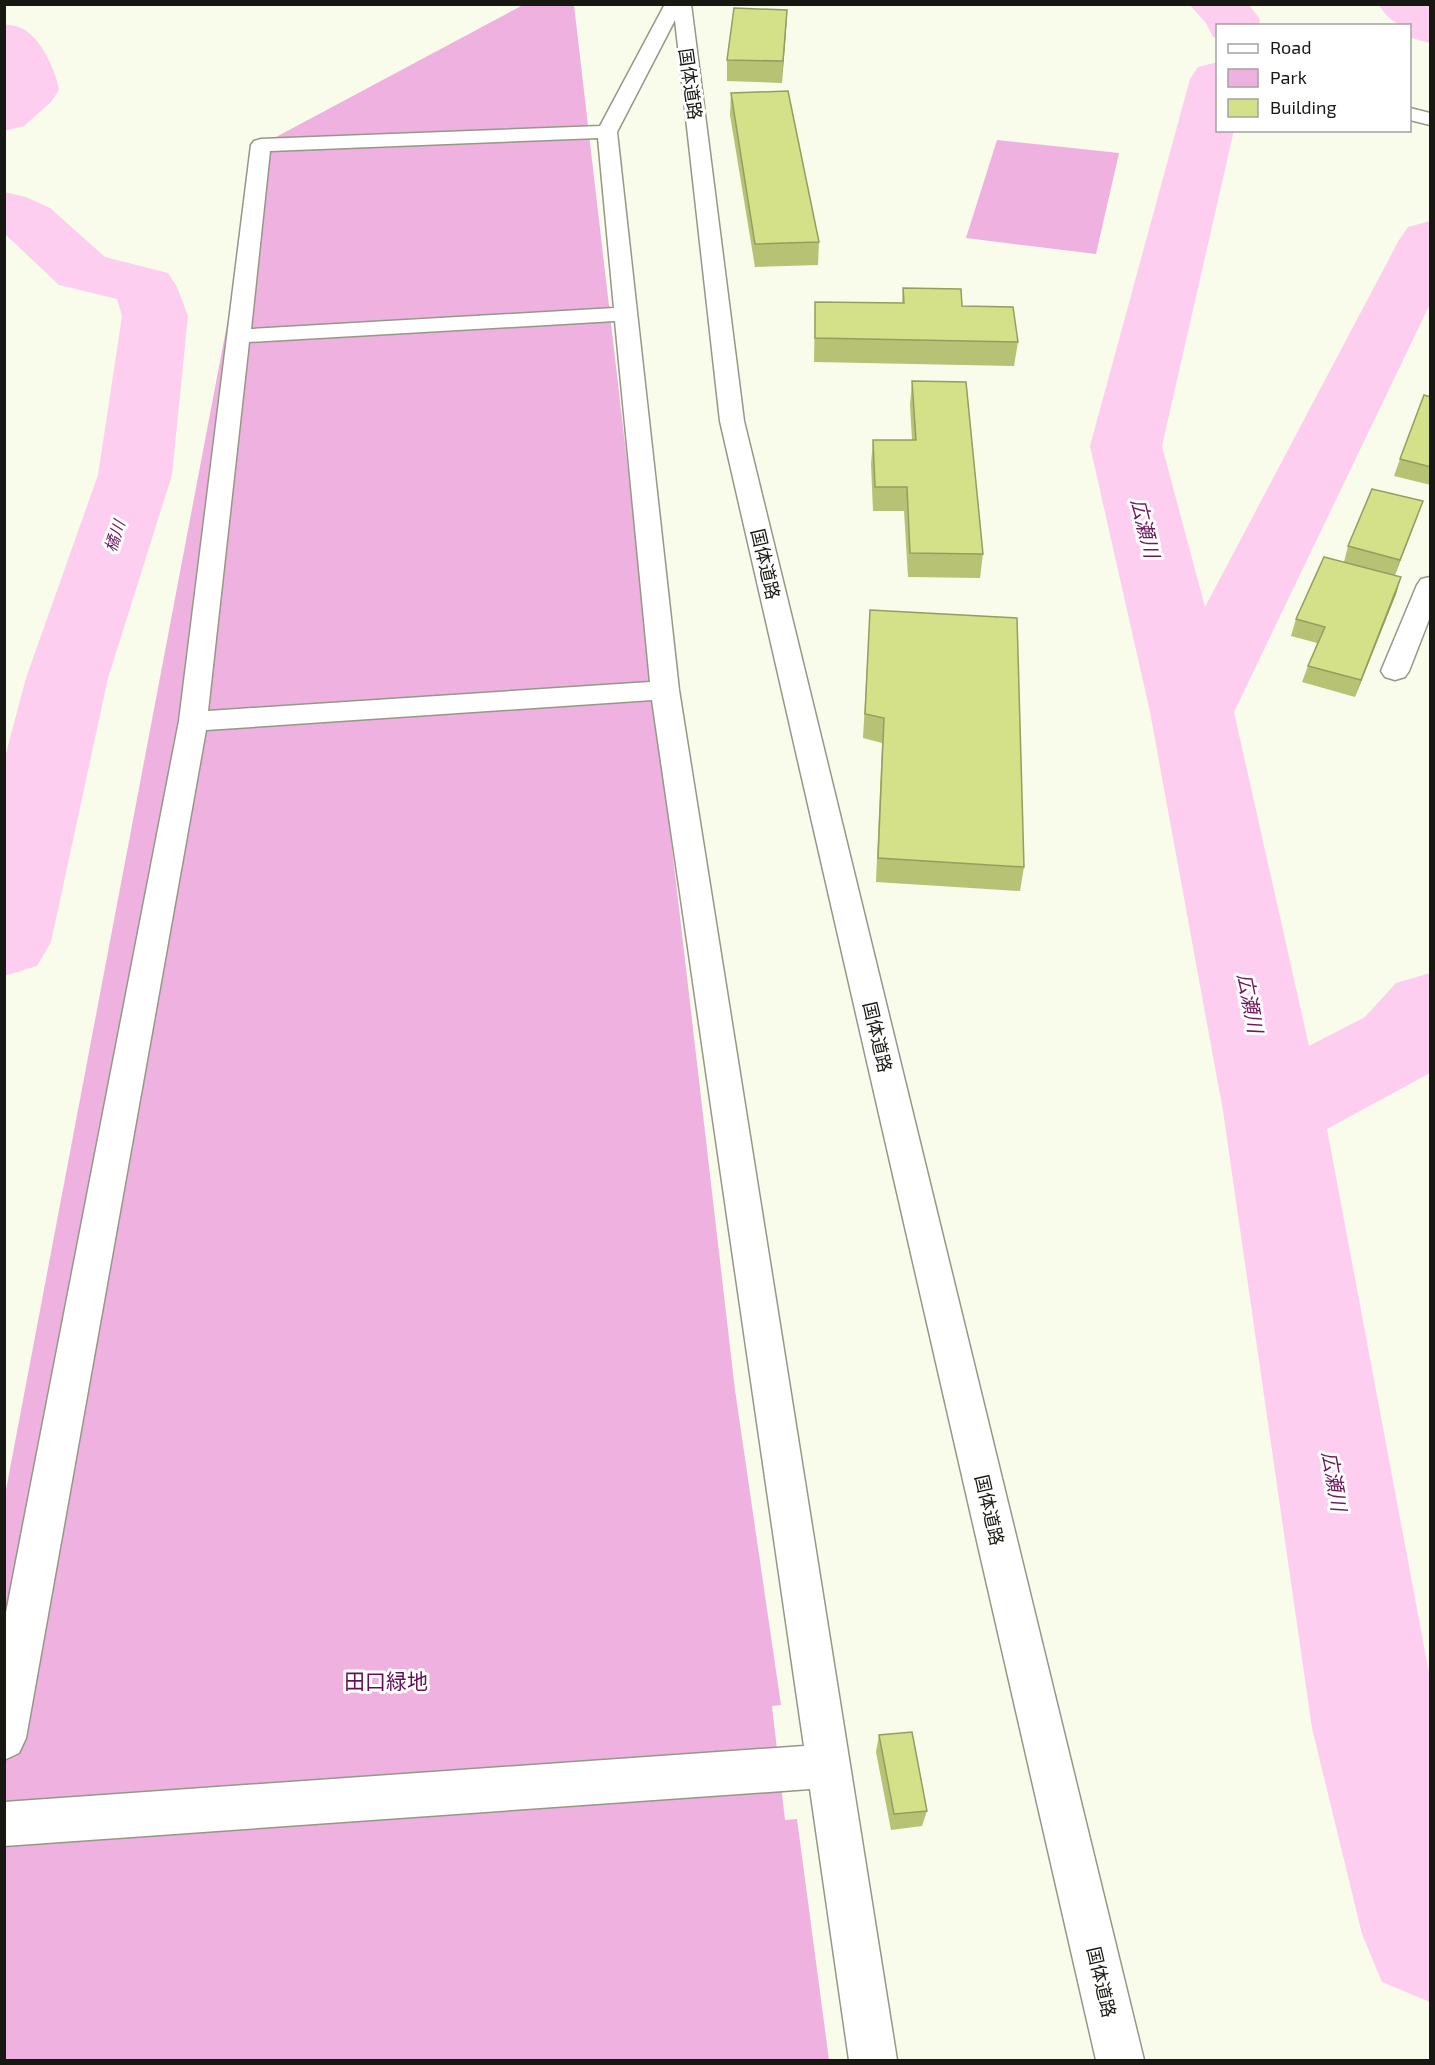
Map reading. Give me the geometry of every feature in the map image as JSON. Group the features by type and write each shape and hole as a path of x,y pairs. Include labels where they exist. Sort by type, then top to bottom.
{"street":[{"path":"674,4 607,132 665,690 873,2061"},
{"name":"国体道路","path":"681,4 732,422 1120,2061"},
{"path":"1411,114 1431,119"},
{"path":"4,1738 193,721 261,145 607,132"},
{"path":"239,336 627,314"},
{"path":"1395,671 1431,585"},
{"path":"193,721 665,690"},
{"path":"4,1824 827,1766"}],"green space":[{"name":"田口緑地","path":"523,5 574,5 735,1390 781,1705 772,1706 785,1820 797,1819 829,2060 5,2060 5,1495 261,145"},
{"path":"997,140 1119,153 1096,254 966,238"}],"building":[{"path":"734,8 787,10 783,61 727,60"},
{"path":"788,91 819,242 755,244 731,93"},
{"path":"903,288 961,289 962,306 1013,307 1018,342 815,338 815,302 904,303"},
{"path":"912,381 966,382 983,554 910,553 907,487 875,487 873,440 916,440"},
{"path":"1424,395 1431,397 1431,467 1400,459"},
{"path":"1372,489 1423,501 1400,560 1348,546"},
{"path":"1324,557 1401,577 1361,680 1308,666 1325,627 1296,619"},
{"path":"870,610 1017,618 1024,867 878,858 884,718 865,714"},
{"path":"912,1732 927,1811 894,1814 879,1735"}],"waterway":[{"name":"広瀬川","path":"1215,4 1233,19 1232,24"},
{"path":"1404,4 1416,12 1430,27"},
{"name":"橘川","path":"4,40 23,62 31,90 4,114"},
{"name":"広瀬川","path":"1192,712 1126,446 1216,87"},
{"name":"橘川","path":"4,210 28,221 82,271 145,287 155,316 135,475 67,678 4,942"},
{"path":"1192,712 1430,240"},
{"name":"広瀬川","path":"1192,712 1273,1111"},
{"path":"1273,1111 1400,1044 1430,1009"},
{"name":"広瀬川","path":"1273,1111 1376,1728 1430,1934"}]}
